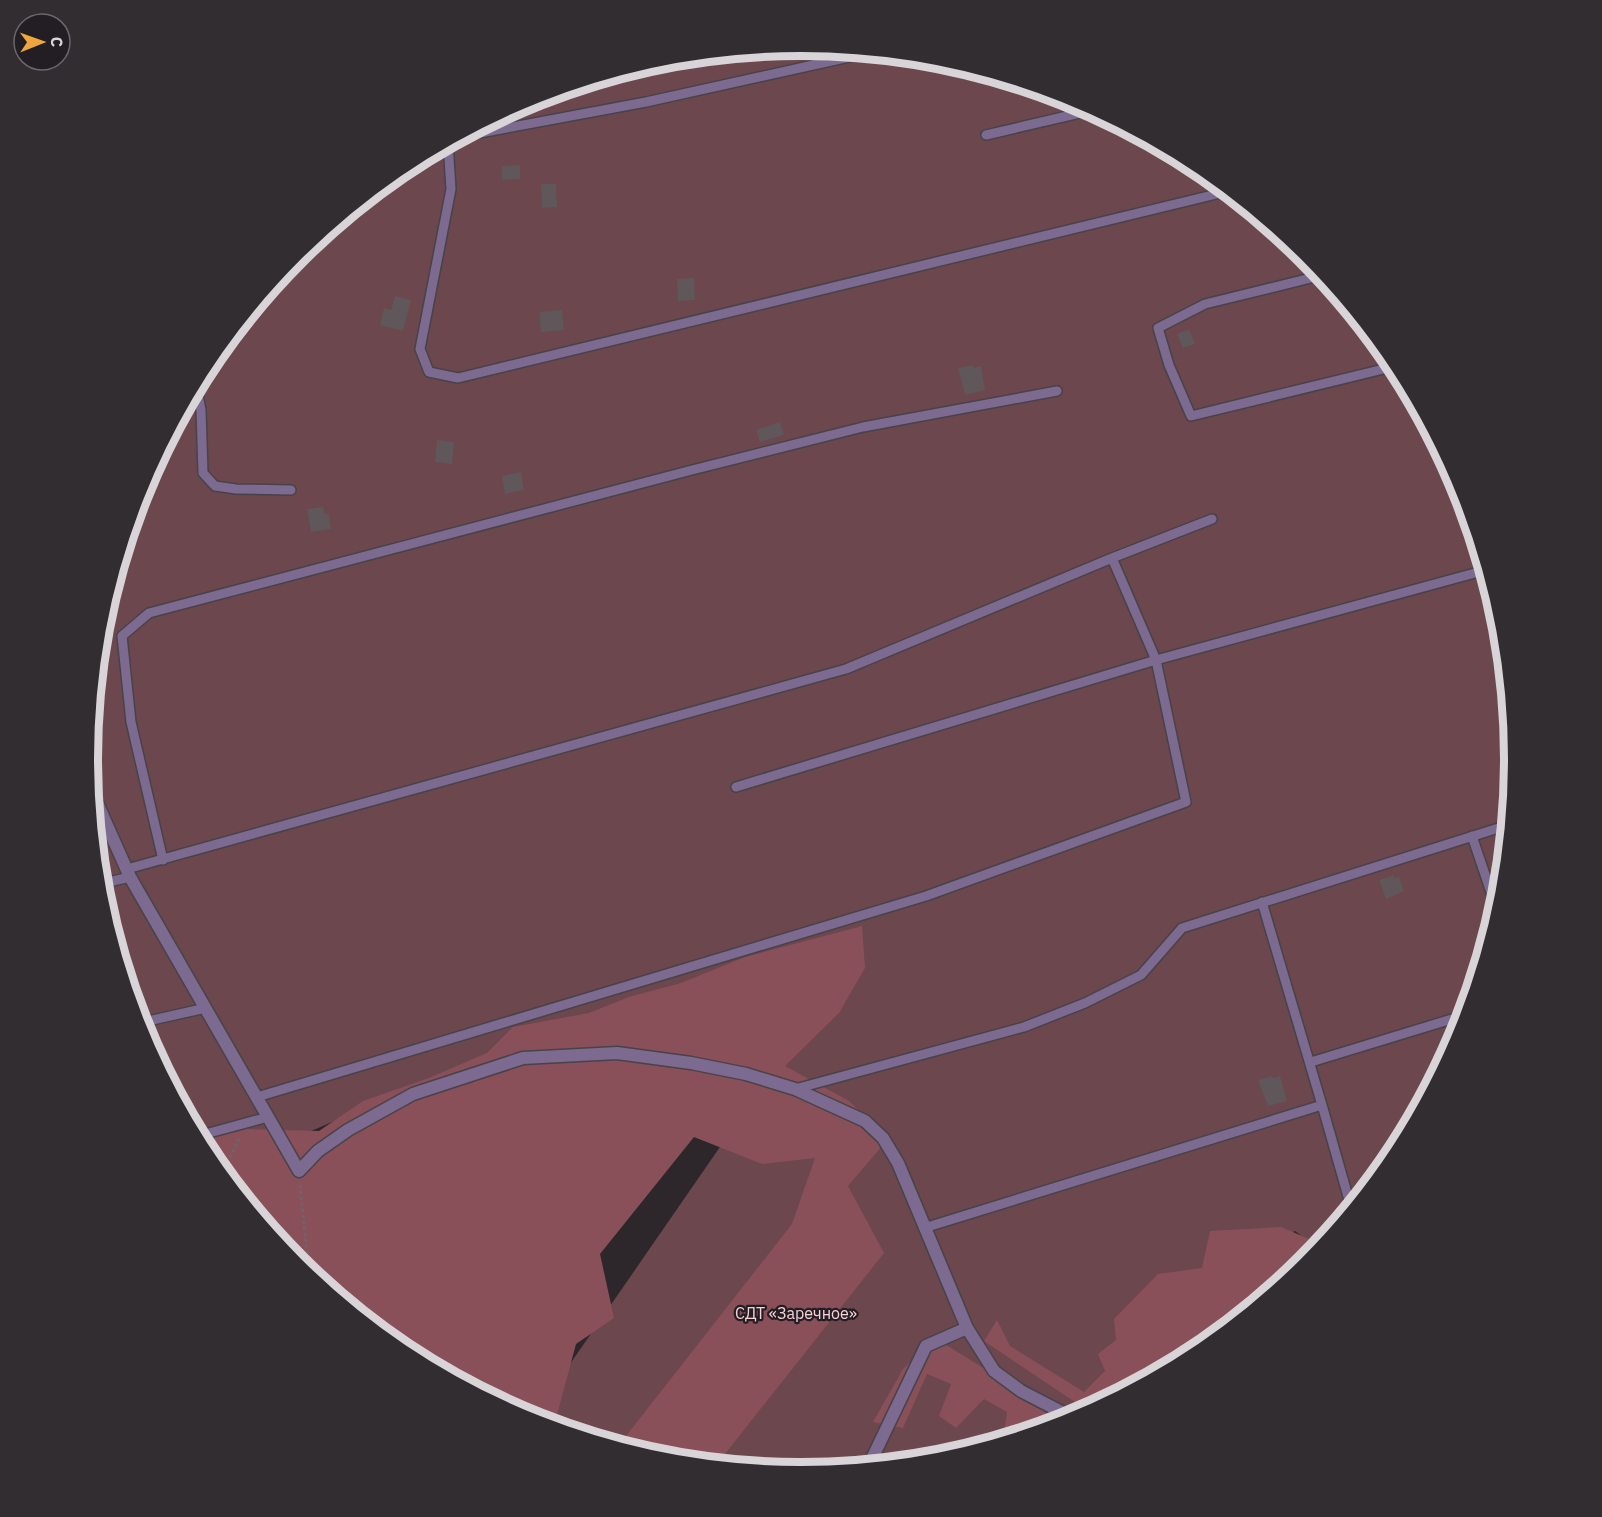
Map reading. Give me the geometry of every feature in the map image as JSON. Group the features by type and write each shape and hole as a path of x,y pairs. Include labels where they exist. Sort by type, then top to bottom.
{"street":[{"path":"101,810 129,873 299,1171 318,1151 413,1094 523,1058 617,1053 691,1063 747,1074 795,1089 865,1121 883,1138 898,1162 967,1328 994,1371 1021,1391 1060,1412"},
{"path":"873,1457 926,1346 967,1328"}],"lane":[{"path":"482,133 646,102 849,57"},
{"path":"986,135 1079,113"},
{"path":"449,151 451,189 420,349 429,372 458,378 1219,193"},
{"path":"1313,277 1205,304 1158,328 1169,365 1191,416 1386,368"},
{"path":"164,860 131,722 122,636 149,613 840,433 1057,391"},
{"path":"198,397 203,473 215,486 237,489 291,490"},
{"path":"109,880 164,860 846,669 1112,558 1212,519"},
{"path":"257,1097 926,896 1186,802 1156,660 1112,558"},
{"path":"736,787 1156,660 1479,572"},
{"path":"795,1089 1024,1027 1065,1011 1141,975 1182,928 1500,827"},
{"path":"1472,836 1491,892"},
{"path":"1262,902 1349,1198"},
{"path":"149,1021 206,1008"},
{"path":"1311,1062 1454,1018"},
{"path":"924,1228 1322,1104"},
{"path":"207,1134 268,1117"}],"path":[{"path":"227,1165 241,1135"},
{"path":"299,1171 308,1259"}],"green space":[{"name":"СДТ «Заречное»","path":"755,57 847,57 893,62 983,79 1027,93 1112,128 1152,150 1192,174 1265,230 1330,295 1359,331 1386,368 1432,448 1467,533 1480,577 1498,667 1504,758 1502,804 1498,850 1480,940 1467,984 1450,1028 1432,1069 1386,1149 1359,1186 1311,1243 1295,1231 1129,1317 1123,1358 1089,1399 1070,1408 983,1438 938,1448 847,1460 801,1462 755,1460 664,1448 619,1438 538,1410 771,1073 468,1064 290,1140 219,1153 170,1069 152,1028 135,984 122,940 104,850 98,758 104,667 122,577 135,533 170,448 192,407 216,368 272,295 337,230 373,201 410,174 490,128 532,109 619,79 664,69"},
{"name":"СДТ «Заречное»","path":"862,926 865,968 839,1013 785,1066 849,1101 888,1139 848,1186 884,1253 723,1457 664,1448 624,1439 792,1224 815,1158 762,1164 694,1137 600,1254 614,1318 576,1344 556,1417 490,1389 449,1367 410,1343 337,1287 272,1222 243,1186 205,1131 212,1128 319,1131 363,1101 429,1078 487,1053 513,1027 589,1013 629,997 681,983 745,957"},
{"path":"1281,1227 1313,1240 1265,1287 1192,1343 1112,1389 1071,1407 1075,1402 984,1341 997,1320 1010,1346 1084,1392 1105,1371 1098,1354 1116,1340 1114,1319 1158,1274 1202,1268 1210,1231"},
{"path":"935,1338 1056,1413 1004,1431 1007,1412 984,1399 956,1428 939,1416 951,1384 927,1374 903,1428 873,1422 903,1369"}],"building":[{"path":"520,165 520,179 502,180 502,166"},
{"path":"541,184 556,184 557,207 542,208"},
{"path":"694,278 695,300 678,301 677,279"},
{"path":"395,296 411,300 403,331 380,325 384,308 391,310"},
{"path":"562,310 564,330 541,332 539,312"},
{"path":"1189,329 1195,344 1183,348 1177,334"},
{"path":"973,365 973,368 981,366 985,390 965,395 958,368"},
{"path":"780,422 784,435 760,442 756,430"},
{"path":"437,440 454,442 452,464 435,462"},
{"path":"521,472 524,490 505,494 502,476"},
{"path":"323,507 324,514 329,514 331,529 311,532 307,509"},
{"path":"1394,875 1394,878 1399,876 1404,891 1386,899 1379,880"},
{"path":"1272,1076 1273,1078 1280,1076 1287,1101 1268,1106 1258,1080"}]}
